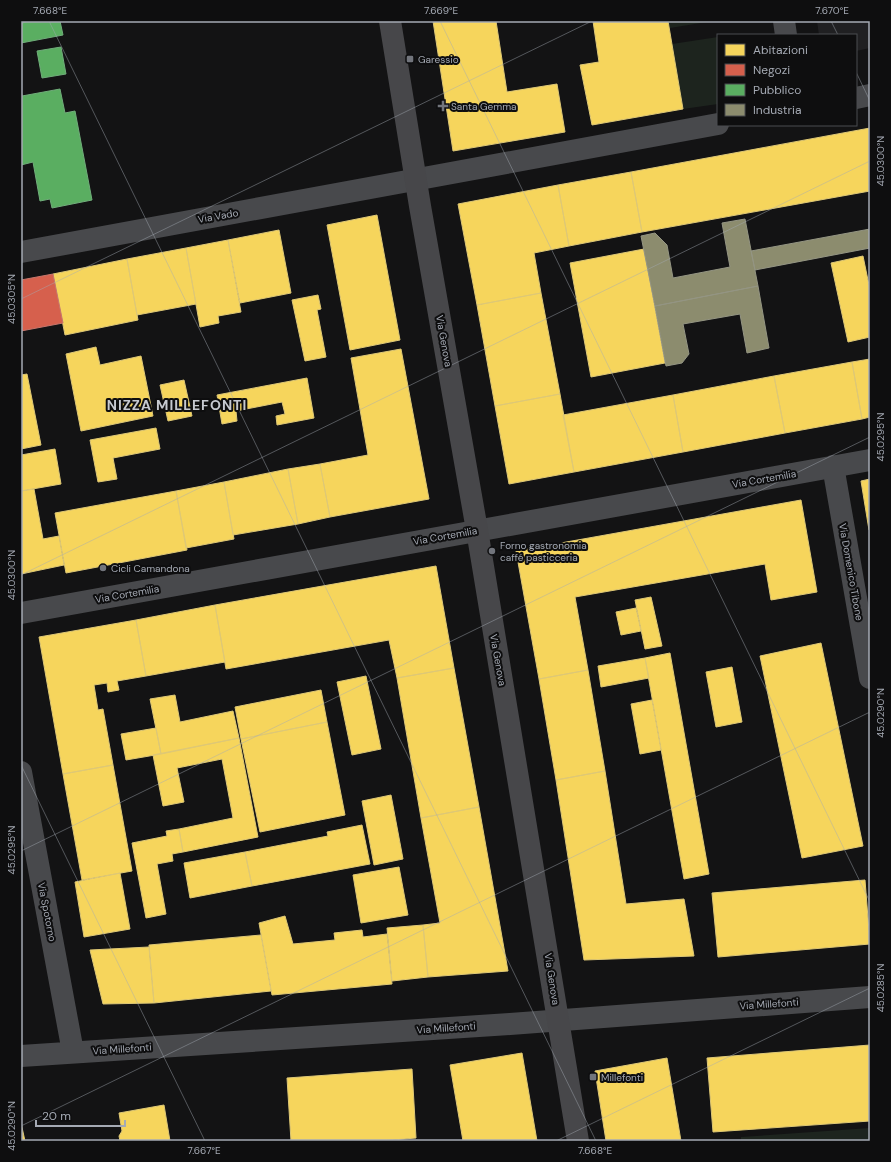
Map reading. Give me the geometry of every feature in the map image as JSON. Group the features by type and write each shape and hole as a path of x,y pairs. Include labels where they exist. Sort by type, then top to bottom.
{"street":[{"name":"Via Genova","path":"390,21 415,179 477,530 578,1141"},
{"path":"784,21 786,34"},
{"path":"857,98 870,95"},
{"path":"415,179 717,124"},
{"name":"Via Vado","path":"21,252 415,179"},
{"name":"Via Cortemilia","path":"21,613 870,460"},
{"name":"Via Domenico Tibone","path":"833,466 870,678"},
{"name":"Via Spotorno","path":"21,772 73,1052"},
{"name":"Via Millefonti","path":"21,1056 559,1021 870,997"}],"shaded area":[{"path":"668,21 713,21 670,28"},
{"path":"817,21 870,21 870,48 857,51 857,34 819,34"},
{"path":"717,37 717,104 683,109 672,44"},
{"path":"870,1128 870,1141 741,1141 741,1137"}],"building: Abitazioni":[{"path":"433,21 496,21 507,92 557,84 565,132 453,151"},
{"path":"593,21 668,21 683,109 592,125 580,65 599,62"},
{"path":"870,128 870,191 642,232 631,172"},
{"path":"631,172 642,232 569,246 558,185"},
{"path":"558,185 569,246 534,253 541,293 477,305 458,204"},
{"path":"377,215 400,340 350,350 327,225"},
{"path":"279,230 291,293 240,303 228,240"},
{"path":"228,240 241,312 218,316 219,323 200,327 186,248"},
{"path":"186,248 196,304 137,315 127,259"},
{"path":"644,249 665,363 591,377 570,263"},
{"path":"863,256 870,290 870,337 848,342 831,263"},
{"path":"127,259 138,320 65,335 53,274"},
{"path":"541,293 560,394 495,406 477,305"},
{"path":"318,295 321,309 317,310 326,357 305,361 292,300"},
{"path":"96,347 100,365 141,356 153,416 81,431 66,354"},
{"path":"401,349 429,499 330,517 320,464 368,455 351,358"},
{"path":"870,359 870,417 862,419 852,362"},
{"path":"852,362 862,419 785,433 774,376"},
{"path":"27,374 41,445 21,449 21,375"},
{"path":"774,376 785,433 683,452 673,395"},
{"path":"307,378 314,418 277,425 276,416 285,414 282,402 236,411 237,421 222,424 217,395"},
{"path":"184,380 192,416 168,421 160,385"},
{"path":"560,394 574,472 509,484 495,406"},
{"path":"673,395 683,452 574,472 563,415"},
{"path":"156,428 160,449 113,458 117,479 98,482 90,440"},
{"path":"55,449 61,484 21,491 21,455"},
{"path":"320,464 330,517 298,524 288,469"},
{"path":"288,469 298,524 233,535 224,482"},
{"path":"870,479 870,530 869,530 861,481"},
{"path":"224,482 234,539 186,548 176,491"},
{"path":"34,489 43,539 59,536 64,565 21,574 21,491"},
{"path":"176,491 187,550 66,573 55,513"},
{"path":"801,500 817,592 771,600 765,564 575,597 588,670 539,679 516,551"},
{"path":"436,566 454,668 397,678 389,640 226,669 215,605"},
{"path":"651,597 662,646 645,649 635,600"},
{"path":"215,605 225,662 146,676 136,620"},
{"path":"636,608 641,631 621,635 616,612"},
{"path":"136,620 146,676 117,681 119,690 108,692 107,683 94,685 98,710 103,709 113,765 63,774 39,637"},
{"path":"821,643 863,846 802,858 760,656"},
{"path":"670,653 709,874 684,879 645,658"},
{"path":"645,658 649,678 601,687 598,666"},
{"path":"732,667 742,722 716,727 706,672"},
{"path":"454,668 479,807 421,818 397,678"},
{"path":"588,670 605,771 556,780 539,679"},
{"path":"366,676 381,749 352,755 337,682"},
{"path":"321,690 327,722 241,739 235,707"},
{"path":"175,695 180,722 233,711 239,738 161,754 150,699"},
{"path":"652,700 661,750 640,754 631,704"},
{"path":"327,722 345,815 260,832 241,739"},
{"path":"156,728 161,754 126,760 121,734"},
{"path":"239,738 258,837 183,852 179,829 233,818 222,759 177,768 184,802 163,806 153,755"},
{"path":"113,765 132,871 82,880 63,774"},
{"path":"605,771 626,904 684,899 694,956 584,960 556,780"},
{"path":"391,795 403,859 374,865 362,801"},
{"path":"479,807 508,971 428,977 423,925 440,923 421,818"},
{"path":"362,825 370,864 252,886 245,852 328,836 327,832"},
{"path":"179,829 183,852 172,854 173,861 157,864 166,914 146,918 132,843 167,836 166,831"},
{"path":"245,852 252,886 190,898 184,863"},
{"path":"399,867 408,915 361,923 353,875"},
{"path":"120,873 130,929 84,937 75,882"},
{"path":"865,880 870,944 718,957 712,893"},
{"path":"285,916 293,944 335,940 334,933 362,930 363,937 387,934 392,984 272,995 259,923"},
{"path":"423,925 428,977 392,981 387,928"},
{"path":"261,935 271,991 154,1003 149,945"},
{"path":"149,947 154,1003 103,1004 90,950"},
{"path":"870,1045 870,1121 713,1132 707,1058"},
{"path":"522,1053 537,1141 463,1141 450,1065"},
{"path":"667,1058 681,1141 606,1141 595,1071"},
{"path":"412,1069 416,1138 381,1141 291,1141 287,1078"},
{"path":"164,1105 170,1141 120,1141 119,1136 122,1131 119,1113"},
{"path":"21,1123 25,1141 21,1141"}],"building: Negozi":[{"path":"53,274 63,323 21,331 21,280"}],"building: Pubblico":[{"path":"21,21 60,21 63,35 21,43"},
{"path":"61,47 66,74 42,78 37,51"},
{"path":"60,89 65,113 75,111 92,200 52,208 50,199 40,201 33,162 21,165 21,90 22,96"}],"building: Industria":[{"path":"745,219 758,286 655,306 641,236 655,233 667,245 673,278 730,267 722,223"},
{"path":"870,229 870,248 755,270 751,251"},
{"path":"758,286 769,348 747,353 740,314 683,324 689,354 682,363 666,366 655,306"}],"place":[{"name":"Garessio","path":"410,59"},
{"name":"Santa Gemma","path":"443,106"},
{"name":"Forno gastronomia caffé pasticceria","path":"492,551"},
{"name":"Cicli Camandona","path":"103,568"},
{"name":"Millefonti","path":"593,1077"}],"district":[{"name":"NIZZA MILLEFONTI","path":"177,405"}]}
